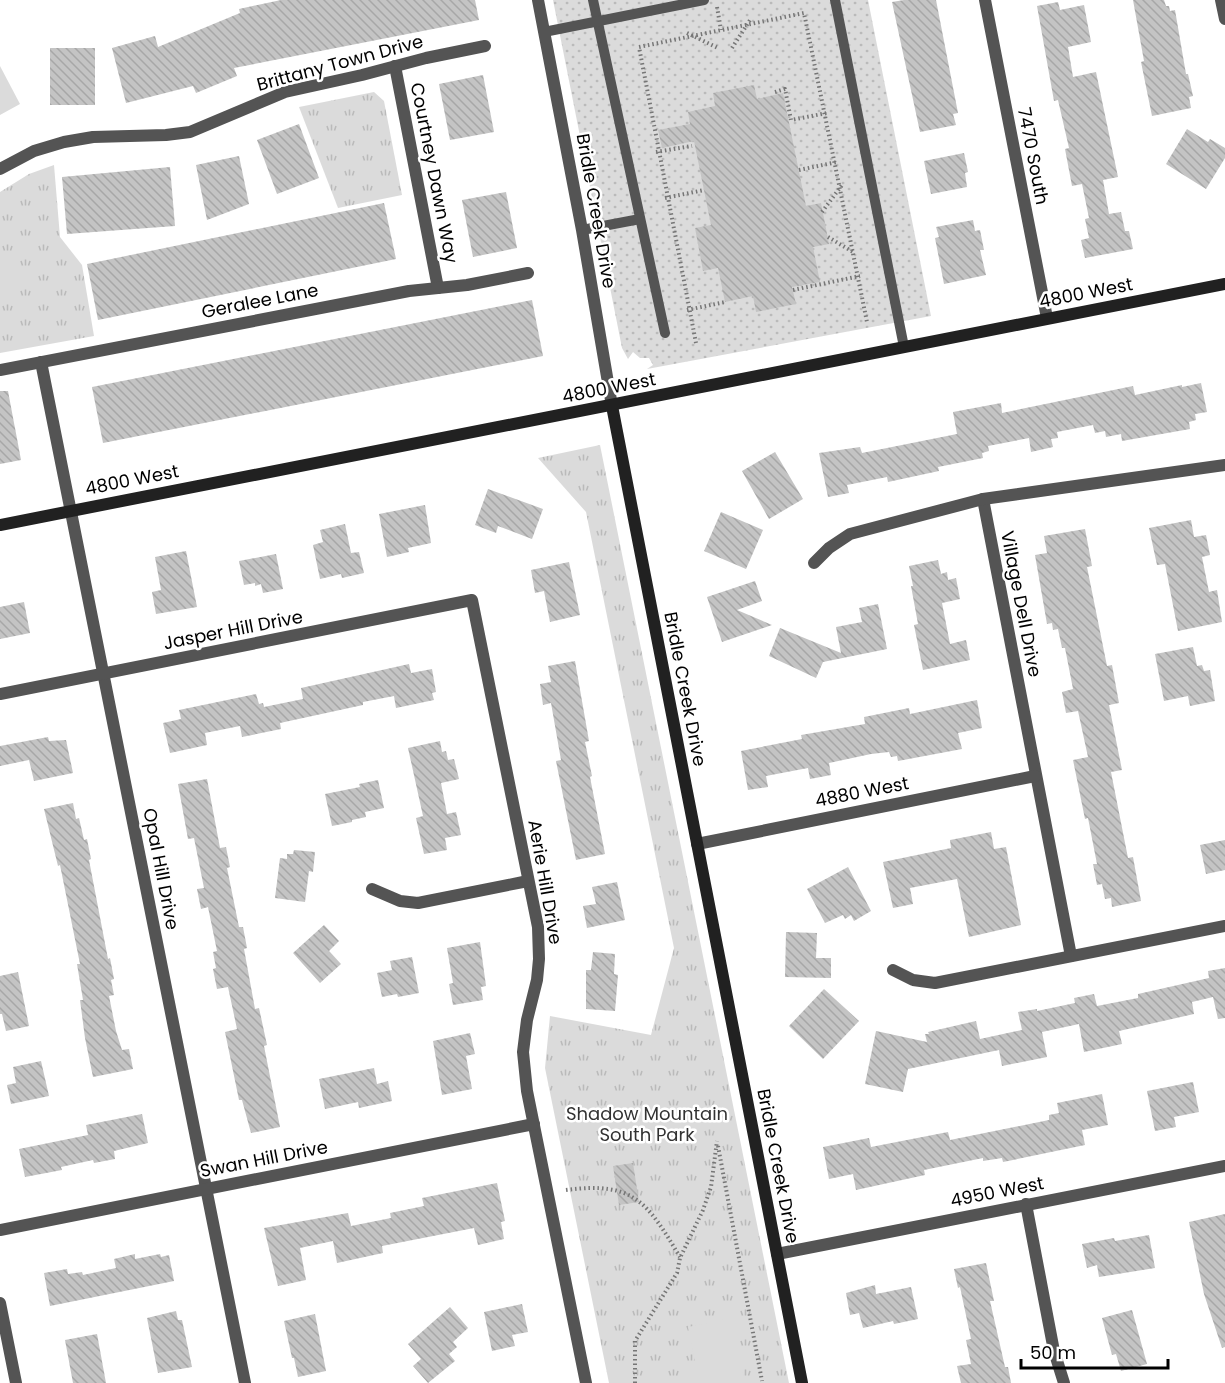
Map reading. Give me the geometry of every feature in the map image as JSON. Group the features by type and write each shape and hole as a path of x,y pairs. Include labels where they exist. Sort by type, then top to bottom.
{"main road":[{"name":"4800 West","path":"0,525 1225,284"},
{"name":"Bridle Creek Drive","path":"612,405 802,1383"}],"street":[{"name":"Bridle Creek Drive","path":"538,0 582,230 612,405"},
{"name":"7470 South","path":"985,0 1047,318"},
{"path":"1221,0 1225,19"},
{"name":"Brittany Town Drive","path":"0,169 34,151 64,142 93,137 190,132 285,92 485,46"},
{"name":"Courtney Dawn Way","path":"394,66 438,288"},
{"name":"Geralee Lane","path":"0,370 409,291 467,285 528,273"},
{"name":"Opal Hill Drive","path":"41,362 245,1383"},
{"path":"814,563 829,548 850,534 983,499 1225,465"},
{"name":"Village Dell Drive","path":"983,499 1071,956"},
{"name":"Jasper Hill Drive","path":"0,694 472,600"},
{"name":"Aerie Hill Drive","path":"472,600 538,927 537,980 527,1020 524,1052 527,1091 585,1383"},
{"name":"4880 West","path":"697,844 1035,776"},
{"path":"372,889 400,901 418,903 528,881"},
{"path":"893,970 913,980 935,983 1225,926"},
{"name":"Swan Hill Drive","path":"0,1230 534,1124"},
{"name":"4950 West","path":"777,1254 1225,1166"},
{"path":"1026,1204 1054,1351 1064,1383"},
{"path":"0,1303 16,1383"}],"lane":[{"path":"593,0 664,333"},
{"path":"544,32 704,0"},
{"path":"835,0 904,347"},
{"path":"582,230 640,219"}],"path":[{"path":"715,0 721,30"},
{"path":"696,343 639,47 749,22 804,13 867,322"},
{"path":"732,48 749,22"},
{"path":"687,33 718,48"},
{"path":"775,92 785,89 791,120 826,114"},
{"path":"658,152 692,146"},
{"path":"799,170 836,162"},
{"path":"822,212 841,186"},
{"path":"667,197 704,190"},
{"path":"828,237 854,252"},
{"path":"793,290 859,276"},
{"path":"688,309 725,302"},
{"path":"635,1383 636,1341 677,1273 680,1258 703,1210 711,1187 717,1141 762,1381"},
{"path":"566,1190 607,1188 631,1195 644,1205 680,1258"}],"green space":[{"path":"553,0 868,0 931,316 647,369 653,365 649,358 640,358 633,352 628,359 622,348"},
{"path":"0,66 20,104 0,115"},
{"path":"374,92 384,101 402,195 338,208 299,107"},
{"path":"54,165 60,237 82,265 94,336 0,353 0,192 29,174"},
{"path":"0,254 27,281 0,308"},
{"name":"Shadow Mountain South Park","path":"600,445 789,1383 609,1383 545,1068 550,1016 651,1035 674,948 586,512 538,458"},
{"path":"732,1318 745,1383 699,1383 688,1327"}],"building":[{"path":"281,0 475,0 479,20 234,68 237,76 196,93 193,86 126,103 112,48 155,36 158,47 240,13 239,9"},
{"path":"936,0 958,113 953,114 956,125 920,132 892,2"},
{"path":"1133,0 1164,0 1170,11 1175,10 1186,74 1188,74 1193,96 1189,97 1191,108 1152,116 1141,62 1144,61"},
{"path":"1058,2 1060,10 1084,5 1091,42 1068,47 1073,77 1096,72 1118,177 1103,180 1109,214 1121,212 1125,231 1129,231 1133,249 1085,258 1081,240 1089,238 1085,219 1089,218 1082,184 1072,186 1065,149 1069,148 1058,100 1054,101 1037,6"},
{"path":"50,48 95,48 95,105 50,105"},
{"path":"483,75 494,132 450,140 439,84"},
{"path":"754,85 757,99 783,93 806,206 821,203 829,244 813,247 820,282 792,287 796,304 756,312 753,296 725,302 718,268 703,271 695,228 711,225 694,141 662,148 658,130 690,124 688,112 715,106 713,93"},
{"path":"299,124 319,178 277,194 257,140"},
{"path":"1187,129 1208,142 1210,139 1225,148 1225,158 1206,189 1166,164"},
{"path":"964,153 968,172 965,173 967,187 931,194 924,161"},
{"path":"239,156 249,204 207,220 196,165"},
{"path":"170,167 175,226 67,234 62,177"},
{"path":"506,192 517,248 473,257 462,200"},
{"path":"384,203 396,259 98,320 87,264"},
{"path":"973,220 975,231 980,230 984,250 980,250 986,275 944,284 935,238 939,237 936,227"},
{"path":"532,300 543,356 103,443 92,387"},
{"path":"1201,383 1207,412 1195,414 1196,420 1189,422 1190,429 1122,441 1121,434 1106,437 1105,431 1095,433 1093,425 1057,432 1058,438 1051,439 1053,447 1031,452 1029,438 988,446 989,451 982,453 983,458 938,467 939,471 888,482 887,477 847,485 849,493 828,497 819,453 860,447 862,453 957,434 953,412 1001,403 1002,413 1133,386 1135,395"},
{"path":"0,391 8,391 21,460 0,464"},
{"path":"775,452 803,499 769,519 742,471"},
{"path":"488,489 543,509 532,539 498,526 496,533 475,525"},
{"path":"425,505 431,543 408,548 409,552 387,557 379,514"},
{"path":"721,512 763,530 746,569 704,551"},
{"path":"1191,520 1194,537 1206,535 1210,555 1202,557 1209,592 1217,590 1222,622 1178,631 1165,564 1157,565 1149,528"},
{"path":"345,524 351,553 359,552 364,573 342,578 341,574 320,579 313,545 323,542 320,530"},
{"path":"1085,529 1092,566 1087,567 1107,666 1112,665 1119,703 1109,705 1122,770 1111,772 1128,858 1133,857 1141,901 1112,907 1111,898 1105,899 1102,884 1097,885 1093,864 1097,864 1073,760 1088,757 1078,711 1066,713 1062,692 1073,689 1065,648 1062,648 1058,629 1053,630 1052,623 1047,624 1035,555 1047,553 1044,536"},
{"path":"186,551 197,607 156,614 152,592 161,590 155,557"},
{"path":"276,554 283,589 263,593 261,584 244,585 239,561"},
{"path":"938,560 941,574 947,572 948,580 956,578 960,599 942,603 950,644 966,640 970,660 923,670 914,625 918,624 909,566"},
{"path":"569,562 580,615 550,622 544,591 535,593 531,570"},
{"path":"755,581 762,601 737,610 772,625 722,642 707,597"},
{"path":"24,602 30,633 0,639 0,607"},
{"path":"878,604 887,649 823,662 816,678 769,656 780,628 841,653 836,627 862,622 859,608"},
{"path":"1193,647 1197,666 1202,665 1204,671 1210,670 1215,701 1190,706 1188,696 1164,701 1155,654"},
{"path":"575,661 589,741 585,742 592,776 590,777 605,854 576,860 556,761 561,760 551,703 543,705 540,684 551,682 548,666"},
{"path":"409,664 411,673 432,669 436,692 432,693 434,700 396,708 394,696 280,723 281,729 242,737 240,726 205,733 207,745 170,753 163,723 181,719 179,710 256,694 259,704 263,703 264,707 303,699 301,688"},
{"path":"977,700 982,728 958,733 962,749 898,761 897,756 891,757 889,752 871,754 829,763 831,775 810,779 808,768 766,776 768,787 748,790 741,751 802,739 801,735 865,724 864,717 909,708 910,714"},
{"path":"48,737 49,741 66,740 73,773 34,781 29,760 0,766 0,746"},
{"path":"440,741 442,752 446,751 448,760 454,759 459,779 441,783 447,814 456,812 461,835 445,838 447,850 424,854 416,818 423,816 408,748"},
{"path":"207,779 220,848 226,847 230,867 227,868 239,927 243,927 247,948 244,949 255,1009 259,1008 267,1045 264,1046 280,1127 251,1133 242,1100 239,1100 225,1032 237,1029 228,987 217,989 213,969 216,968 213,952 217,951 208,907 201,909 197,889 204,888 194,838 188,839 178,784"},
{"path":"378,780 384,808 365,812 366,817 352,820 352,822 332,826 325,794 360,787 359,784"},
{"path":"73,803 84,840 87,839 108,959 110,958 114,979 111,980 114,995 109,996 116,1031 122,1050 129,1049 133,1069 93,1077 80,1000 83,1000 77,964 80,964 60,865 58,866 44,809"},
{"path":"991,832 994,849 1006,847 1021,925 969,937 957,879 910,888 913,904 893,908 883,862 951,848 950,840"},
{"path":"1225,840 1225,870 1206,874 1200,845"},
{"path":"294,850 315,852 313,872 309,871 305,902 275,898 280,858 287,859 287,854 293,854"},
{"path":"848,867 871,911 854,921 851,915 845,919 843,915 825,923 807,889"},
{"path":"617,882 625,920 587,928 583,906 596,904 592,887"},
{"path":"324,925 339,941 329,951 341,964 320,983 293,953"},
{"path":"786,932 817,933 816,958 831,958 831,978 785,977"},
{"path":"480,942 486,986 481,987 483,1000 453,1005 449,984 453,983 447,948"},
{"path":"593,952 615,954 614,974 618,975 615,1011 586,1009 586,970 591,970"},
{"path":"412,957 419,993 382,997 377,973 392,970 390,961"},
{"path":"1225,968 1225,1018 1218,1019 1213,997 1192,1002 1194,1014 1119,1031 1122,1044 1084,1052 1079,1024 1042,1032 1047,1057 1002,1066 999,1050 908,1069 903,1092 865,1084 876,1031 927,1042 925,1034 929,1034 928,1032 976,1021 980,1039 1022,1030 1018,1012 1037,1009 1037,1011 1075,1003 1074,998 1094,994 1097,1006 1138,998 1138,994 1209,978 1208,971"},
{"path":"18,972 29,1026 6,1031 2,1014 0,1014 0,976"},
{"path":"824,989 859,1021 823,1059 789,1026"},
{"path":"470,1033 475,1054 466,1056 472,1089 442,1095 433,1041"},
{"path":"41,1061 49,1096 11,1104 7,1085 16,1083 13,1067"},
{"path":"374,1068 377,1084 388,1081 392,1101 359,1108 358,1102 325,1109 319,1079"},
{"path":"1193,1082 1199,1112 1174,1117 1176,1127 1155,1131 1147,1091"},
{"path":"1102,1094 1108,1125 1082,1130 1085,1145 1003,1162 1002,1158 983,1161 983,1158 924,1170 925,1175 856,1190 853,1174 829,1179 823,1147 869,1138 871,1147 948,1132 950,1140 1049,1120 1049,1115 1059,1113 1057,1103"},
{"path":"142,1114 148,1143 114,1151 115,1159 94,1163 93,1160 61,1167 62,1170 25,1177 19,1149 88,1135 86,1125"},
{"path":"633,1163 639,1202 619,1205 613,1166"},
{"path":"497,1183 505,1221 501,1222 504,1239 478,1245 474,1228 382,1246 383,1253 337,1263 333,1241 300,1248 306,1280 278,1286 264,1228 348,1213 351,1226 391,1218 390,1213 424,1206 422,1198"},
{"path":"1225,1214 1225,1347 1222,1348 1204,1294 1189,1222"},
{"path":"1149,1235 1155,1268 1099,1277 1097,1265 1087,1268 1082,1244"},
{"path":"135,1254 135,1259 160,1254 161,1257 169,1255 174,1281 50,1306 44,1273 67,1269 68,1274 82,1272 83,1275 116,1268 114,1259"},
{"path":"986,1263 994,1301 990,1301 1005,1367 1008,1367 1011,1383 961,1383 957,1366 971,1364 966,1340 971,1339 954,1269"},
{"path":"875,1285 876,1294 911,1287 918,1319 894,1324 893,1321 863,1328 859,1313 850,1315 846,1293"},
{"path":"522,1304 528,1332 512,1335 515,1346 492,1351 484,1312"},
{"path":"450,1307 468,1328 453,1342 457,1347 449,1354 455,1361 428,1383 413,1366 421,1359 408,1344"},
{"path":"1132,1310 1147,1364 1121,1371 1116,1354 1112,1355 1102,1318"},
{"path":"176,1311 178,1320 182,1320 192,1367 158,1373 147,1318"},
{"path":"315,1314 326,1371 298,1377 284,1321"},
{"path":"97,1334 106,1383 73,1383 65,1340"}]}
